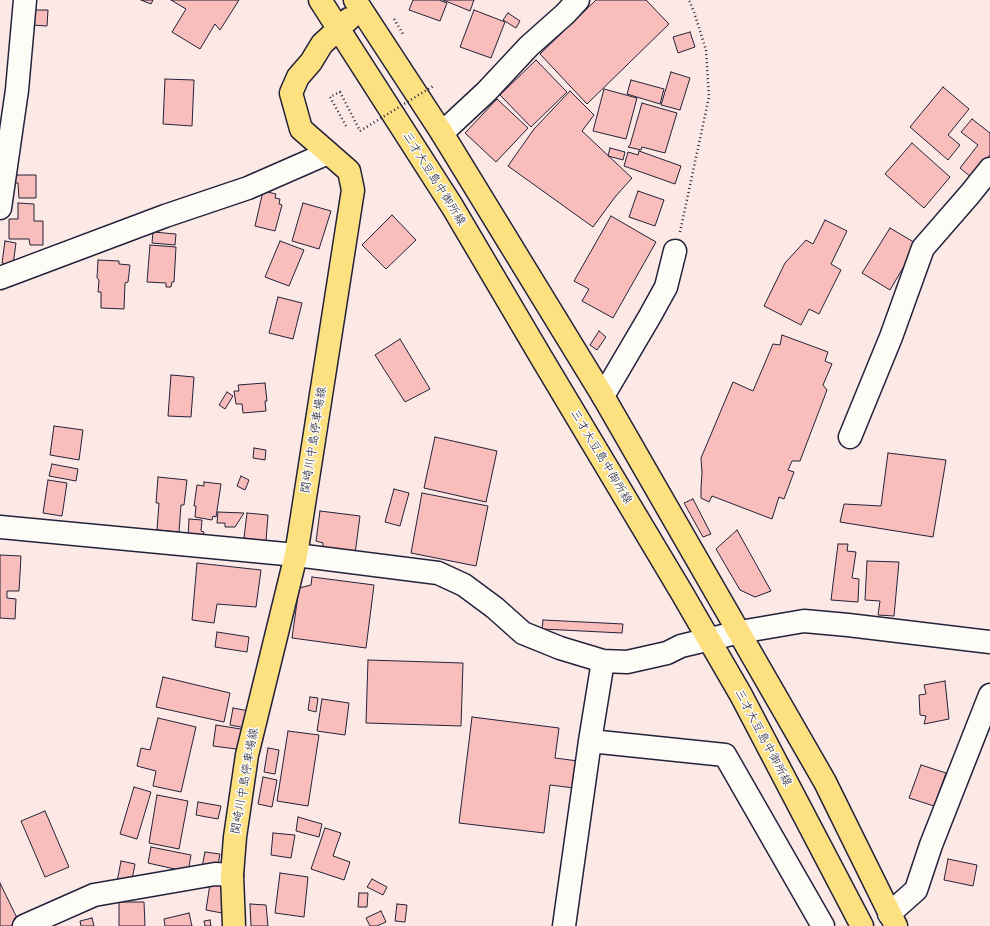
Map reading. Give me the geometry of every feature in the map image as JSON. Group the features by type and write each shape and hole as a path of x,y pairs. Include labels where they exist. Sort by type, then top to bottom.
{"main road":[{"name":"三才大豆島中御所線","path":"320,0 452,206 709,640 741,695 862,926"},
{"name":"関崎川中島停車場線","path":"234,926 232,875 235,837 247,755 296,555 353,190 349,171 301,129 291,93 298,77 311,62 322,44 338,29 360,2"},
{"path":"360,2 603,396 825,782 893,920"}],"street":[{"path":"0,208 17,90 25,0"},
{"path":"442,133 486,92 529,46 565,14 578,0"},
{"path":"0,278 165,216 248,188 328,153"},
{"path":"850,438 891,337 923,248 990,169"},
{"path":"603,396 666,287 675,251"},
{"path":"0,527 296,555 438,573 464,585 495,608 523,632 560,648 603,661 626,662 666,653 681,646 740,632 804,621 990,642"},
{"path":"564,926 590,741 603,661"},
{"path":"893,920 916,890 931,845 990,695"},
{"path":"590,741 725,755 823,926"},
{"path":"24,926 94,896 215,874 232,875"}],"path":[{"path":"675,251 709,97 706,50 689,0"},
{"path":"346,126 330,97 340,92 360,131 435,85"}],"building":[{"path":"141,0 153,0 151,4"},
{"path":"171,0 239,0 220,30 215,24 200,49 172,32 186,9"},
{"path":"413,0 439,0 447,3 440,21 409,10"},
{"path":"443,0 474,0 470,11"},
{"path":"596,0 646,0 669,24 587,104 540,54"},
{"path":"32,10 48,10 47,26 32,25"},
{"path":"474,10 505,22 491,58 460,47"},
{"path":"508,13 520,21 516,28 503,20"},
{"path":"690,32 695,47 678,53 673,37"},
{"path":"536,60 567,92 531,127 500,95"},
{"path":"671,72 690,78 680,110 661,105"},
{"path":"165,79 194,80 192,126 163,124"},
{"path":"631,80 664,89 660,104 627,94"},
{"path":"943,87 969,109 948,135 960,145 948,160 910,127"},
{"path":"604,89 637,98 626,139 593,131"},
{"path":"570,91 594,115 582,131 632,178 615,197 593,227 508,166 534,129"},
{"path":"497,99 528,128 496,162 465,133"},
{"path":"642,103 677,113 665,153 642,147 641,150 628,147 630,145"},
{"path":"972,119 990,133 990,155 972,178 960,168 978,145 961,132"},
{"path":"912,143 950,177 924,208 885,174"},
{"path":"610,148 625,152 623,160 608,156"},
{"path":"639,151 681,166 675,184 624,166 628,152 638,155"},
{"path":"15,175 36,175 36,198 19,198 18,183 15,183"},
{"path":"263,191 276,194 275,198 280,199 279,204 282,205 275,231 255,226"},
{"path":"638,191 664,200 655,226 629,217"},
{"path":"18,203 34,204 34,221 43,221 43,245 30,245 29,239 9,239 9,219 18,219"},
{"path":"303,203 331,211 319,249 292,241"},
{"path":"392,215 416,240 386,269 362,245"},
{"path":"611,216 656,242 613,318 582,301 589,289 574,281"},
{"path":"825,220 847,231 831,264 841,270 819,314 809,309 801,325 764,306 785,263 806,240 813,244"},
{"path":"890,228 917,244 890,290 862,273"},
{"path":"153,232 176,234 175,245 152,243"},
{"path":"5,241 16,243 13,265 2,263"},
{"path":"280,241 304,250 289,286 265,277"},
{"path":"150,245 176,247 174,282 172,282 171,287 166,287 166,283 147,282"},
{"path":"98,260 119,261 119,264 130,265 128,282 125,283 124,309 101,308 101,292 98,292 99,280 97,278"},
{"path":"278,297 302,303 293,339 269,333"},
{"path":"599,331 606,337 597,350 590,345"},
{"path":"782,335 828,352 825,361 832,364 823,385 827,390 800,461 792,461 788,470 794,472 784,499 779,497 772,519 712,496 709,502 701,498 701,458 733,382 753,391 773,344 780,345"},
{"path":"400,339 430,389 405,402 375,355"},
{"path":"171,375 194,377 191,417 168,416"},
{"path":"265,383 267,401 265,401 266,411 243,413 242,404 236,404 234,391 239,391 238,385"},
{"path":"227,392 233,396 225,409 219,405"},
{"path":"54,426 83,430 79,460 50,455"},
{"path":"435,437 497,451 486,502 424,488"},
{"path":"254,448 266,450 265,460 253,458"},
{"path":"888,453 946,460 933,537 840,522 844,504 881,506"},
{"path":"52,464 78,469 76,481 49,476"},
{"path":"241,476 249,480 245,490 237,486"},
{"path":"158,477 187,480 184,505 181,505 179,532 157,530 159,503 156,503"},
{"path":"48,480 67,483 62,516 43,513"},
{"path":"204,482 221,484 216,517 213,516 212,520 195,517 196,506 194,506 197,485 204,486"},
{"path":"394,489 409,493 400,526 385,522"},
{"path":"422,493 488,506 476,566 411,553"},
{"path":"693,499 711,534 703,537 684,503"},
{"path":"320,511 360,516 355,554 323,549 323,543 316,541"},
{"path":"218,512 244,513 235,527 225,527 225,523 217,523"},
{"path":"247,513 268,515 266,541 244,538"},
{"path":"189,519 202,520 201,531 204,532 203,539 188,537"},
{"path":"737,530 771,591 755,597 740,590 716,549"},
{"path":"838,544 848,544 847,551 856,552 852,578 859,579 858,602 831,600"},
{"path":"0,555 21,556 19,591 7,591 7,598 16,599 15,619 0,618"},
{"path":"867,561 899,562 894,616 878,615 880,601 865,600"},
{"path":"197,563 261,570 256,607 217,604 214,623 192,620"},
{"path":"312,577 374,585 366,648 292,638 299,588 311,585"},
{"path":"543,620 623,624 622,633 542,629"},
{"path":"217,632 249,637 247,652 215,647"},
{"path":"368,660 463,663 461,726 366,723"},
{"path":"163,677 230,693 224,722 156,707"},
{"path":"945,681 949,719 924,724 926,716 920,715 919,695 926,694 924,685"},
{"path":"310,697 318,698 316,712 308,710"},
{"path":"322,699 349,703 345,735 317,731"},
{"path":"233,708 249,711 246,728 230,725"},
{"path":"472,717 559,728 555,758 578,761 574,788 550,785 544,833 459,823"},
{"path":"158,718 196,727 181,792 153,786 156,771 137,766 141,748 150,750"},
{"path":"216,725 247,730 244,750 213,746"},
{"path":"288,731 319,735 308,806 277,801"},
{"path":"268,748 279,750 275,774 264,772"},
{"path":"921,765 946,773 934,806 909,798"},
{"path":"263,777 277,780 272,807 258,804"},
{"path":"134,787 151,792 137,839 120,834"},
{"path":"157,795 188,801 179,849 149,843"},
{"path":"198,802 221,806 218,819 196,815"},
{"path":"45,811 69,867 45,877 21,821"},
{"path":"298,817 322,824 319,837 296,831"},
{"path":"325,828 341,833 333,856 350,862 344,880 311,869"},
{"path":"273,833 295,835 291,858 271,855"},
{"path":"151,847 191,855 188,872 148,863"},
{"path":"205,852 220,854 217,870 202,867"},
{"path":"948,859 977,865 973,886 944,880"},
{"path":"121,861 135,864 131,885 117,882"},
{"path":"280,873 308,877 304,917 275,913"},
{"path":"372,879 387,887 383,895 367,887"},
{"path":"0,883 19,922 11,926 0,926"},
{"path":"210,884 226,887 222,913 206,910"},
{"path":"359,893 368,893 367,907 358,907"},
{"path":"119,902 144,902 145,926 119,926"},
{"path":"250,904 266,905 268,926 251,926"},
{"path":"397,904 407,905 405,922 395,921"},
{"path":"381,911 386,922 377,926 370,926 366,918"},
{"path":"189,913 192,926 165,926 164,919"},
{"path":"92,918 94,926 81,926 80,921"},
{"path":"210,920 211,926 205,926 204,921"}]}
